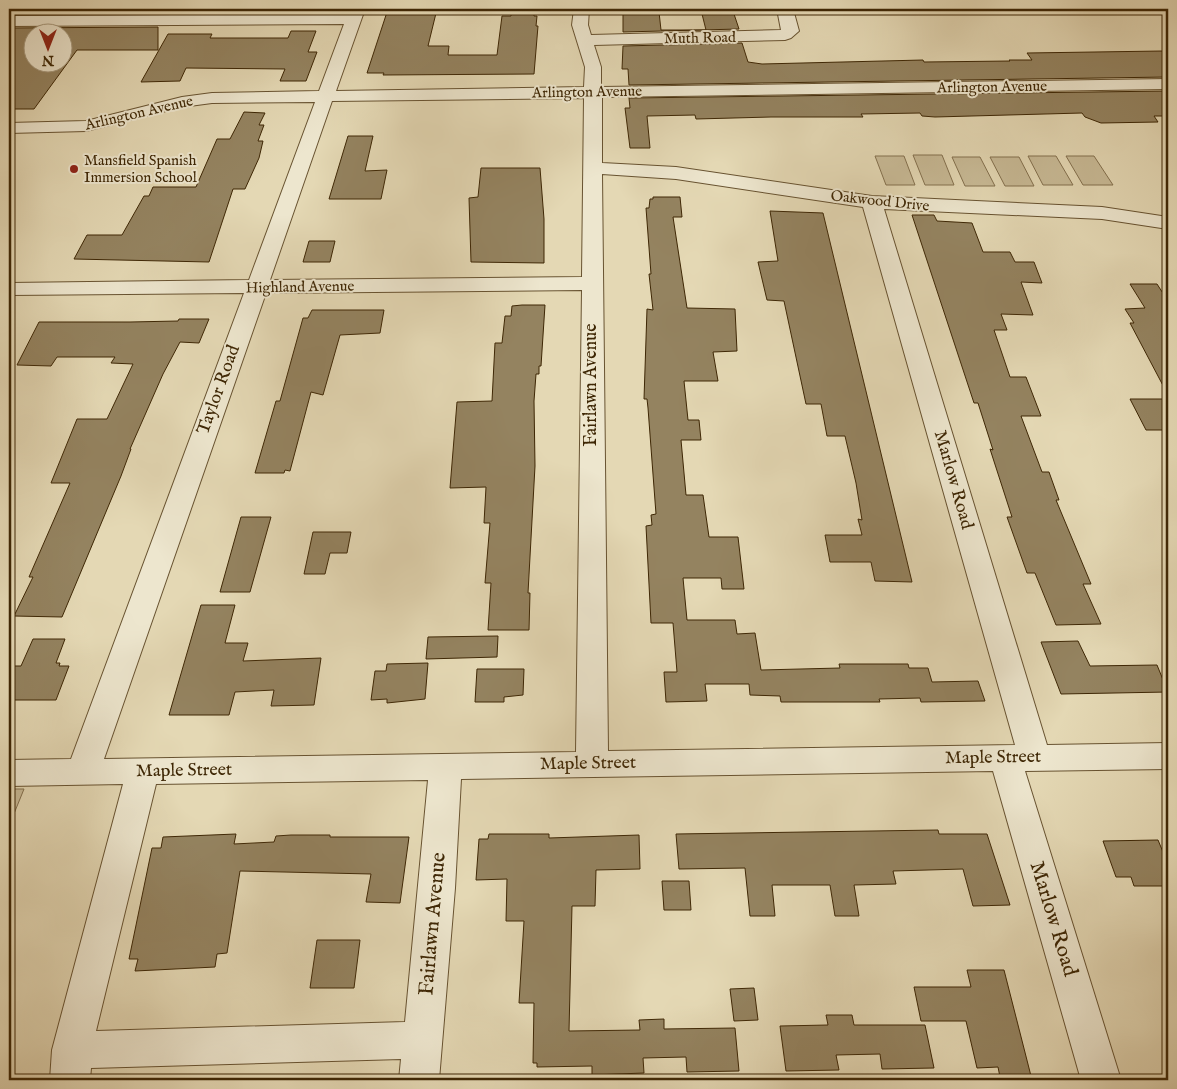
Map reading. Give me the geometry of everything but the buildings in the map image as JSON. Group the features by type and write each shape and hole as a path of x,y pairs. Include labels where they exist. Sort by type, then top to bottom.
{"street":[{"name":"Fairlawn Avenue","path":"581,9 580,25 593,61 591,283 592,764"},
{"name":"Muth Road","path":"585,40 785,35 791,31 785,9"},
{"path":"9,21 356,14"},
{"name":"Taylor Road","path":"83,772 356,14"},
{"name":"Arlington Avenue","path":"9,128 80,127 109,122 165,104 196,99 1168,84"},
{"name":"Oakwood Drive","path":"592,168 676,172 872,202 1102,214 1168,223"},
{"name":"Marlow Road","path":"872,202 1020,758 1101,1080"},
{"name":"Highland Avenue","path":"9,288 256,288 591,283"},
{"name":"Maple Street","path":"9,773 1168,756"},
{"name":"Fairlawn Avenue","path":"419,1080 437,888 445,767"},
{"path":"144,772 71,1065 422,1040"}],"shaded area":[{"path":"913,155 942,155 954,185 925,185"},
{"path":"875,156 904,156 915,185 886,185"},
{"path":"1028,156 1056,156 1073,185 1043,185"},
{"path":"1066,156 1094,156 1113,185 1083,185"},
{"path":"952,157 980,157 995,186 965,186"},
{"path":"990,157 1019,157 1034,186 1005,186"},
{"path":"9,789 24,789 9,826"}],"place":[{"name":"Mansfield Spanish Immersion School","path":"74,169"}]}
